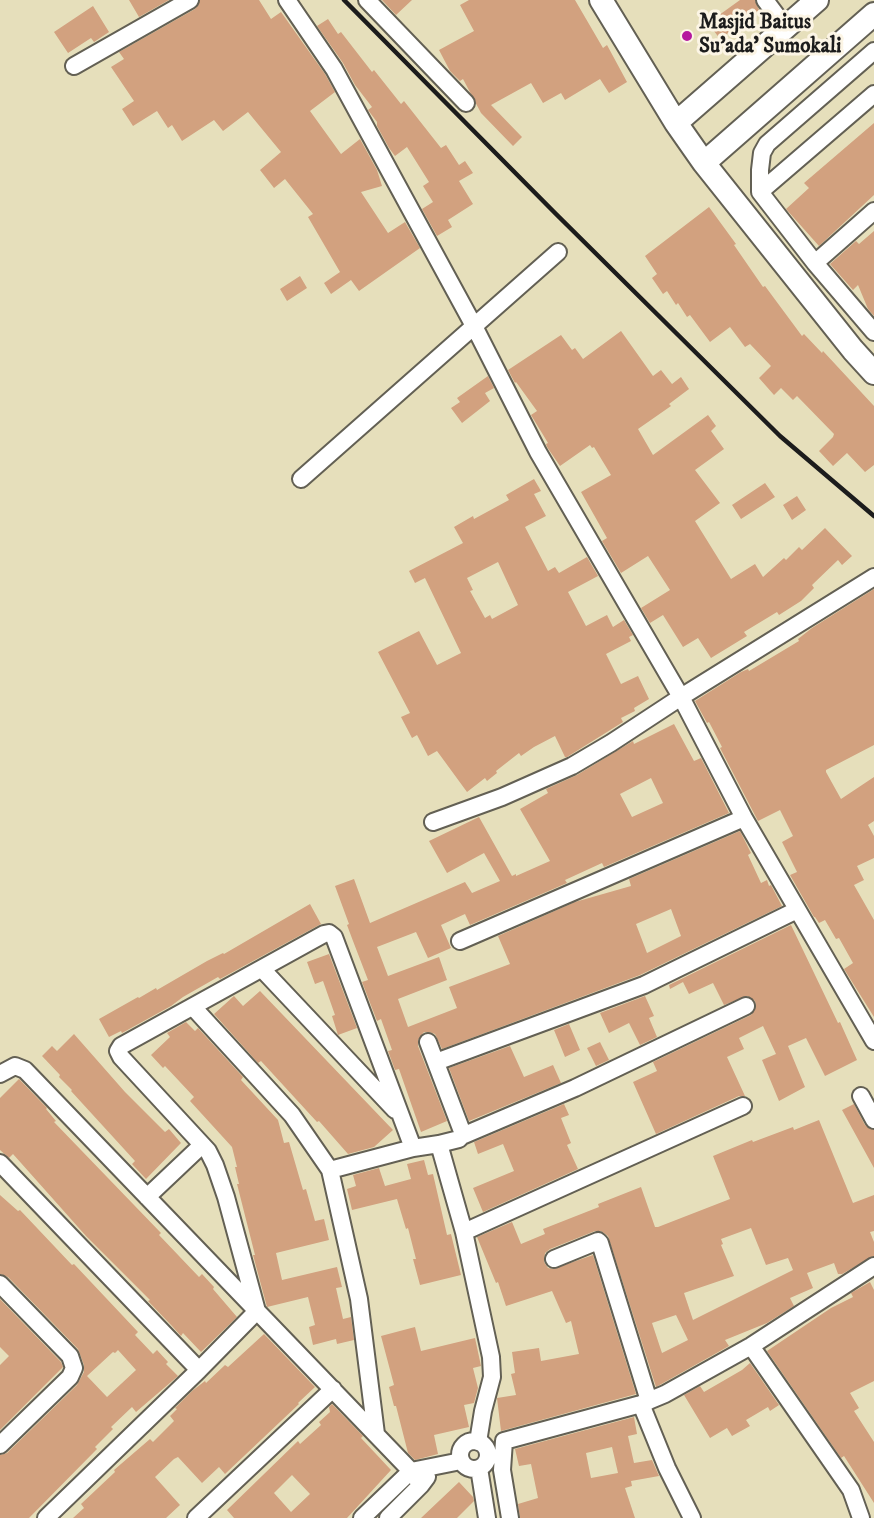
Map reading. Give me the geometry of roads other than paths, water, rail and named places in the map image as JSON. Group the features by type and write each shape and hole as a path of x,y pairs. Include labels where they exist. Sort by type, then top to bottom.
{"main road":[{"path":"601,0 676,123 704,163 874,373"},
{"path":"676,123 817,0"},
{"path":"704,163 874,14"}],"street":[{"path":"74,66 190,0"},
{"path":"287,0 334,69 474,326 538,452 681,697 744,818 874,1041"},
{"path":"367,0 466,103"},
{"path":"765,0 786,28"},
{"path":"874,51 768,144 762,153 760,192 815,263 874,332"},
{"path":"760,192 874,94"},
{"path":"753,225 773,208"},
{"path":"815,263 874,211"},
{"path":"301,479 558,252"},
{"path":"433,822 502,797 572,765 611,743 874,577"},
{"path":"460,941 744,818"},
{"path":"436,1062 644,985 797,910"},
{"path":"257,1311 212,1158 121,1057 118,1051 121,1046 329,933 334,937 413,1148"},
{"path":"262,969 401,1117"},
{"path":"330,1170 413,1148 439,1144 462,1136 575,1089 746,1006"},
{"path":"193,1007 292,1114 330,1170 359,1299 376,1434"},
{"path":"428,1042 462,1136"},
{"path":"0,1074 15,1066 25,1070 376,1434 421,1485"},
{"path":"861,1096 874,1120"},
{"path":"464,1232 744,1106"},
{"path":"439,1144 464,1232 492,1367 492,1377 478,1442"},
{"path":"147,1197 202,1145"},
{"path":"0,1163 199,1370"},
{"path":"554,1258 598,1241 600,1243 645,1402 667,1468 692,1518"},
{"path":"510,1518 502,1470 502,1443 507,1439 645,1402 751,1346 874,1266"},
{"path":"0,1284 70,1356 74,1368 70,1377 0,1444"},
{"path":"46,1518 257,1311"},
{"path":"751,1346 851,1490 861,1518"},
{"path":"196,1518 333,1389"},
{"path":"487,1518 482,1466 488,1457 486,1450 478,1442 473,1441 460,1450 461,1461 466,1467 472,1469 482,1466 502,1470"},
{"path":"369,1516 411,1471 461,1461"},
{"path":"388,1518 421,1485 434,1466"}],"railway":[{"path":"344,0 780,436 874,516"}],"place":[{"name":"Masjid Baitus Su'ada' Sumokali","path":"687,36"}]}
